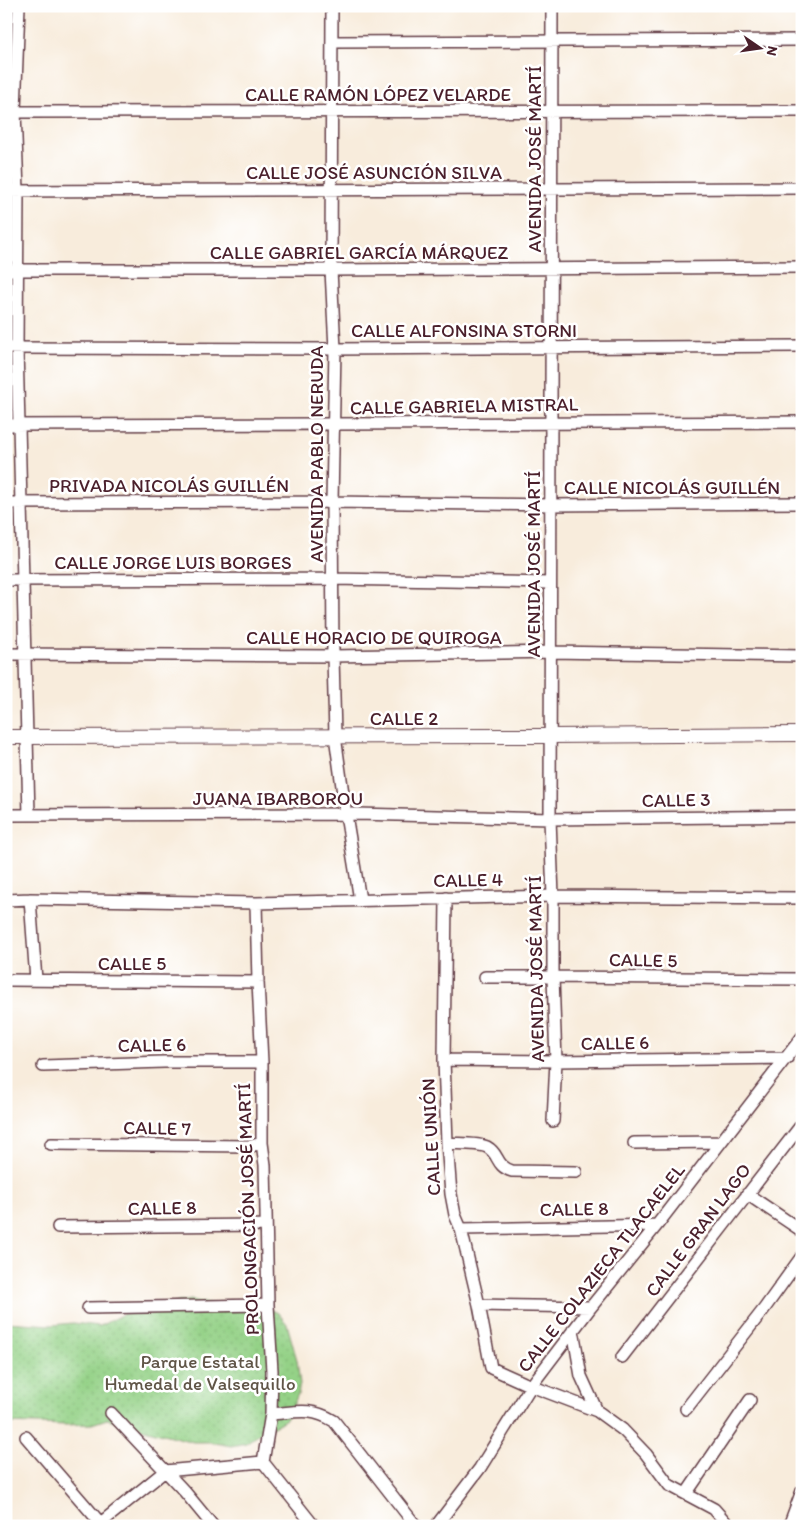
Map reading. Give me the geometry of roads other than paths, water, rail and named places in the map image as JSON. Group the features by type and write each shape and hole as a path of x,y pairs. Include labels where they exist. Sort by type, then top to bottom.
{"street":[{"path":"19,6 11,112 12,348 19,425 29,816"},
{"name":"AVENIDA PABLO NERUDA","path":"332,6 331,270 335,349 332,502 335,736 360,900"},
{"name":"AVENIDA JOSÉ MARTÍ","path":"552,6 550,819 556,1061 553,1121"},
{"path":"332,42 802,40"},
{"name":"CALLE RAMÓN LÓPEZ VELARDE","path":"11,112 802,111"},
{"name":"CALLE JOSÉ ASUNCIÓN SILVA","path":"12,191 802,188"},
{"name":"CALLE GABRIEL GARCÍA MÁRQUEZ","path":"12,270 802,267"},
{"name":"CALLE ALFONSINA STORNI","path":"12,348 335,349 802,346"},
{"name":"CALLE GABRIELA MISTRAL","path":"6,425 802,422"},
{"name":"CALLE NICOLÁS GUILLÉN","path":"332,502 551,505 802,503"},
{"name":"PRIVADA NICOLÁS GUILLÉN","path":"6,503 332,502"},
{"name":"CALLE JORGE LUIS BORGES","path":"6,580 333,579 550,583"},
{"name":"CALLE HORACIO DE QUIROGA","path":"6,654 333,656 550,652 802,656"},
{"name":"CALLE 2","path":"6,737 802,734"},
{"name":"JUANA IBARBOROU","path":"6,815 346,815 550,819"},
{"name":"CALLE 3","path":"550,819 802,816"},
{"name":"CALLE 4","path":"6,900 256,903 553,896 802,898"},
{"name":"CALLE UNIÓN","path":"446,898 444,1060 451,1194 479,1305 491,1368 531,1386"},
{"path":"30,899 36,980"},
{"name":"PROLONGACIÓN JOSÉ MARTÍ","path":"256,903 262,1062 262,1143 265,1165 268,1305 272,1371 271,1414 263,1462"},
{"name":"CALLE 5","path":"485,978 802,979"},
{"name":"CALLE 5","path":"6,980 258,982"},
{"name":"CALLE COLAZIECA TLACAELEL","path":"436,1526 480,1468 531,1386 590,1307 658,1225 802,1037"},
{"name":"CALLE 6","path":"444,1060 556,1061 787,1058"},
{"name":"CALLE 6","path":"43,1066 164,1062 262,1062"},
{"name":"CALLE GRAN LAGO","path":"622,1358 802,1124"},
{"path":"634,1143 720,1142"},
{"name":"CALLE 7","path":"51,1144 251,1146 262,1143"},
{"path":"447,1143 488,1148 496,1156 499,1164 504,1169 512,1171 576,1172"},
{"path":"747,1194 802,1231"},
{"name":"CALLE 8","path":"58,1227 266,1225"},
{"name":"CALLE 8","path":"461,1229 658,1225"},
{"path":"686,1409 764,1309 802,1256"},
{"path":"88,1308 268,1305"},
{"path":"479,1305 590,1307"},
{"path":"573,1330 581,1376 597,1411"},
{"path":"531,1386 597,1411 623,1430 646,1454 669,1485 714,1509 729,1526"},
{"path":"686,1494 750,1400"},
{"path":"271,1414 309,1411 322,1414 334,1421 416,1526"},
{"path":"111,1413 186,1492 213,1526"},
{"path":"26,1437 101,1525 165,1471 263,1462 314,1526"},
{"path":"790,1526 802,1491"}],"park label":[{"name":"Parque Estatal Humedal de Valsequillo","path":"200,1372"}]}
